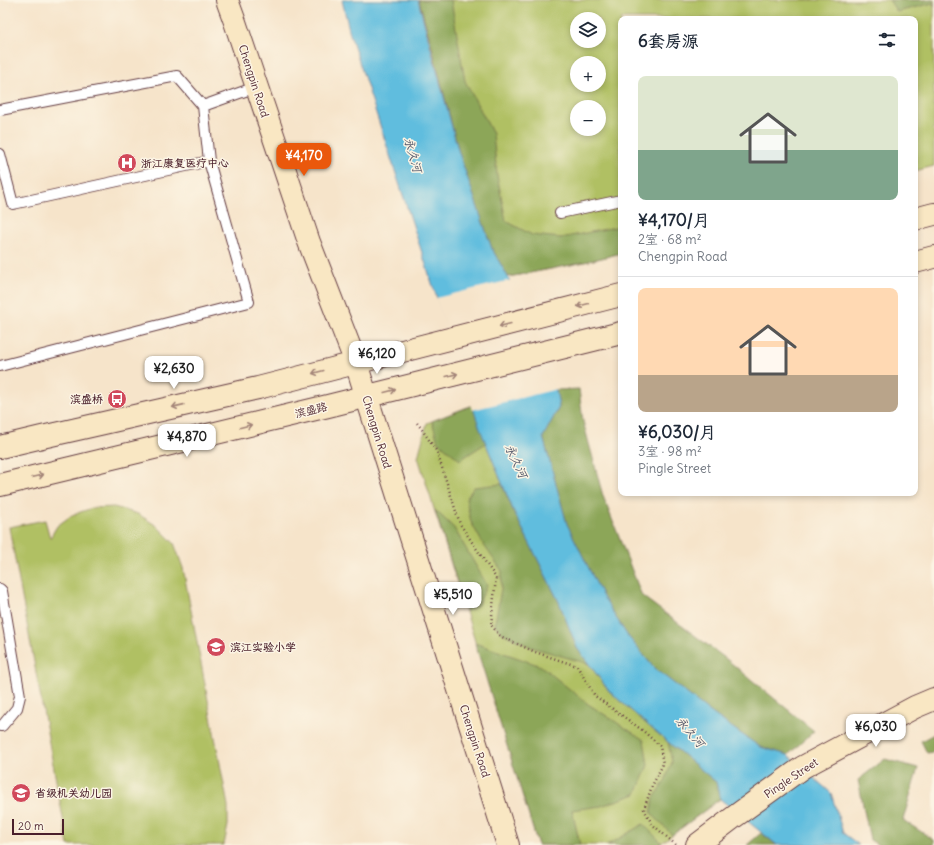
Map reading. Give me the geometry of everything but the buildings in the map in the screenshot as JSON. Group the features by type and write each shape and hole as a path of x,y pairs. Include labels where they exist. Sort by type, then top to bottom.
{"main road":[{"name":"Chengpin Road","path":"227,0 308,242 356,363 508,845"},
{"path":"918,218 934,214"},
{"path":"918,261 934,257"},
{"path":"0,447 258,388 618,296"},
{"name":"滨盛路","path":"0,485 414,385 618,334"},
{"name":"Pingle Street","path":"698,845 803,767 915,707 934,699"}],"lane":[{"path":"0,110 177,76 203,106 209,161 249,302 0,366"},
{"path":"203,106 256,87"},
{"path":"0,154 13,204 209,161"},
{"path":"560,213 618,201"},
{"path":"0,589 2,591 20,696 17,708 2,726 0,726"}],"path":[{"path":"417,423 422,428 437,452 460,524 496,578 491,625 500,636 535,652 577,666 595,696 642,730 660,746 663,764 652,786 644,809 652,824 676,845"}],"green space":[{"path":"419,0 934,0 934,166 918,170 918,16 618,16 618,254 508,277 432,47"},
{"path":"419,0 451,0 465,81 493,134 497,175 506,221 532,235 561,238 618,227 618,254 508,277 492,249 459,153"},
{"path":"889,0 934,0 934,7 933,3 897,12"},
{"path":"579,389 583,421 603,496 642,596 725,658 814,731 788,755 760,747 713,714 654,668 627,635 603,597 567,524 543,437 559,407 556,390"},
{"path":"473,405 480,429 513,510 577,648 609,691 716,782 720,799 659,845 538,845 418,457 427,423"},
{"path":"473,405 486,443 460,460 438,442 432,421"},
{"path":"502,484 513,510 559,602 577,648 589,664 531,647 502,633 495,624 501,589 502,571 483,544 471,522 466,499 474,487"},
{"path":"114,507 138,514 157,526 174,543 183,568 228,806 228,825 224,845 68,845 9,527 45,520 50,538 57,526 72,515 92,508"},
{"path":"435,510 454,528 487,585 478,605 466,611"},
{"path":"475,643 541,666 588,704 644,740 648,765 636,794 601,806 572,810 580,845 538,845"},
{"path":"934,734 934,752 927,753 921,741"},
{"path":"668,742 716,782 720,799 672,835 651,813 654,798 665,781 672,762"},
{"path":"885,759 918,768 903,820 934,840 934,845 878,845 870,840 858,780"},
{"path":"643,824 662,843 658,845 606,845 615,841"},
{"path":"761,833 777,845 747,845"}],"water":[{"name":"永久河","path":"342,0 418,0 459,153 492,249 508,277 556,390 559,407 543,437 567,524 603,597 627,635 654,668 713,714 760,747 788,755 831,793 843,833 859,845 777,845 720,799 716,782 609,691 577,648 559,602 513,510 480,429 350,34"}],"pier":[{"path":"511,280 557,389 472,410 436,298"}],"place":[{"name":"浙江康复医疗中心","path":"127,163"},
{"name":"滨盛桥","path":"117,399"},
{"name":"滨江实验小学","path":"216,647"},
{"name":"省级机关幼儿园","path":"21,793"}]}
